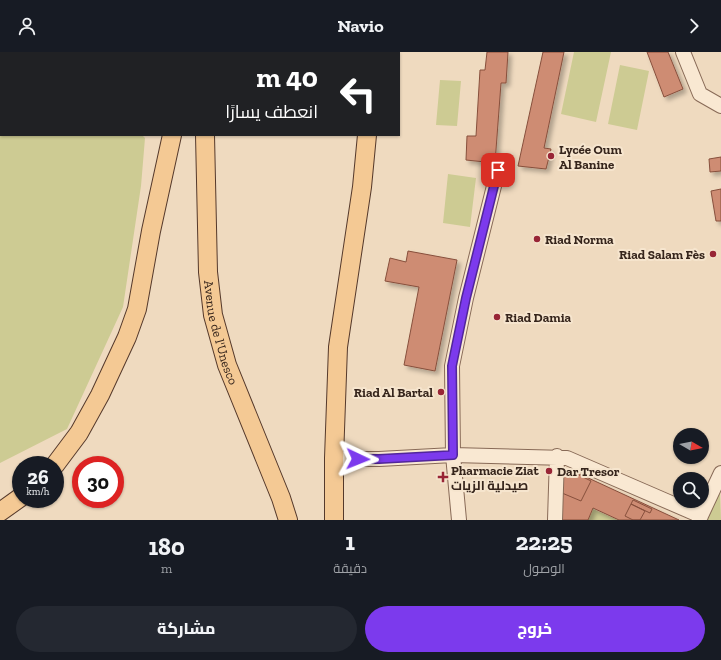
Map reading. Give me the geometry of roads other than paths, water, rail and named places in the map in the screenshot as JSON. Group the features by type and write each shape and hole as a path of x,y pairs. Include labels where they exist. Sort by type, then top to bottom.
{"main road":[{"path":"62,456 79,433 100,395 127,337 137,309 151,231 172,136"},
{"name":"Avenue de l'Unesco","path":"205,136 208,272 213,315 228,364 281,498 288,520"},
{"path":"334,520 334,458 338,346 362,187 367,136"},
{"path":"0,512 12,503"}],"street":[{"path":"683,52 700,94 721,106"},
{"path":"459,520 453,455 452,366 466,298 498,170"},
{"path":"334,458 379,459 453,455 557,456 574,460 700,518 721,473"},
{"path":"555,520 557,456"}],"place":[{"name":"Lycée Oum Al Banine","path":"551,156"},
{"name":"Riad Norma","path":"537,239"},
{"name":"Riad Salam Fès","path":"713,254"},
{"name":"Riad Damia","path":"497,317"},
{"name":"Riad Al Bartal","path":"441,392"},
{"name":"Dar Tresor","path":"549,471"},
{"name":"Pharmacie Ziat صيدلية الزيات","path":"443,477"}]}
